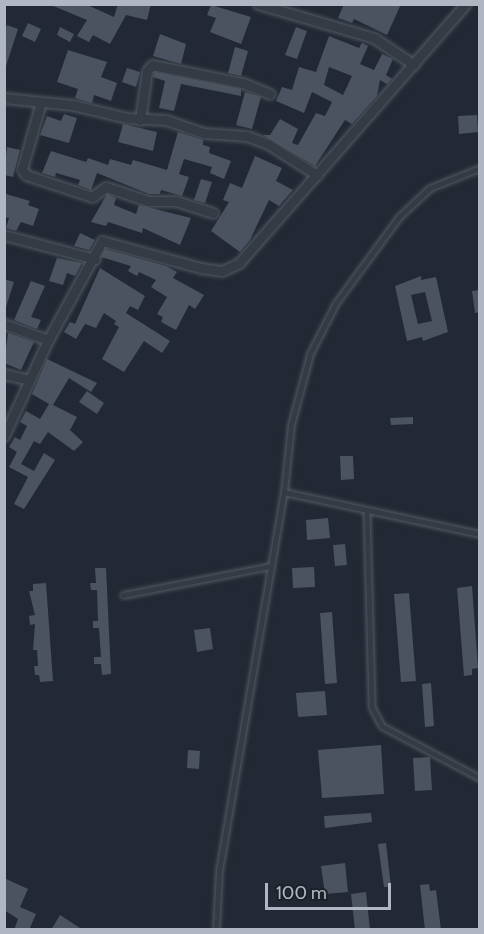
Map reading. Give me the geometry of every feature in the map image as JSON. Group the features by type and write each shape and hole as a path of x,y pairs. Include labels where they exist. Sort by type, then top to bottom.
{"street":[{"path":"258,4 374,38 414,65"},
{"path":"4,436 8,422 48,340 95,260 102,241 222,271 239,263 466,4"},
{"path":"140,120 147,70 152,66 243,83 270,94"},
{"path":"4,98 41,102 140,120 166,120 197,132 257,139 317,175"},
{"path":"41,102 22,169 26,175 92,197 106,187 148,201 176,201 213,213"},
{"path":"4,235 95,260"},
{"path":"4,324 48,340"},
{"path":"4,374 29,380"}],"lane":[{"path":"216,930 219,871 272,566 295,403 310,354 336,303 399,217 430,188 480,168"},
{"path":"284,492 480,534"},
{"path":"367,510 372,707 382,726 480,778"},
{"path":"123,595 272,566"}],"building":[{"path":"85,4 114,17 118,4 151,4 147,20 126,15 110,44 93,35 89,42 77,36 87,20 51,5"},
{"path":"344,4 401,4 387,35 354,19 352,23 338,18"},
{"path":"211,5 251,17 241,44 210,32 216,18 207,15"},
{"path":"28,23 41,29 35,42 22,36"},
{"path":"7,25 18,29 6,66 4,33"},
{"path":"60,27 74,34 70,42 57,35"},
{"path":"296,27 307,31 297,59 285,55"},
{"path":"160,34 186,44 181,64 153,56"},
{"path":"329,36 359,48 362,43 368,46 360,64 374,70 382,54 393,59 386,75 392,79 387,84 380,80 377,96 352,124 345,120 315,166 263,135 270,135 280,119 298,129 292,143 298,145 316,113 325,116 332,102 312,92 304,113 276,101 282,87 292,90 299,67 316,72","holes":["329,67 352,76 343,95 324,85"]},
{"path":"235,47 248,51 241,76 228,73"},
{"path":"68,50 107,62 101,77 117,83 111,101 94,95 92,103 75,98 78,89 57,82"},
{"path":"127,68 140,72 136,87 122,82"},
{"path":"155,72 241,89 241,96 181,84 174,111 159,108 165,81 153,77"},
{"path":"245,92 261,97 252,129 236,125"},
{"path":"64,114 77,118 69,143 40,135 47,116 61,121"},
{"path":"477,115 478,132 459,134 458,116"},
{"path":"123,124 157,132 153,151 118,142"},
{"path":"178,132 203,140 203,145 210,147 209,153 231,161 224,179 210,173 212,167 184,159 179,174 189,177 182,196 161,190 160,194 149,194 97,173 91,190 78,185 80,180 56,173 55,177 42,173 51,151 86,162 88,158 108,165 110,159 131,165 133,160 167,170"},
{"path":"7,147 20,150 13,177 4,175"},
{"path":"255,156 282,168 276,181 293,190 279,206 269,200 250,240 240,252 211,231 229,202 223,200 230,183 242,188"},
{"path":"201,179 212,182 205,203 194,200"},
{"path":"6,194 30,201 28,205 39,209 33,226 21,222 16,231 6,228 9,218 4,217"},
{"path":"107,194 116,198 114,205 136,214 139,205 191,218 180,245 143,228 142,233 108,222 106,226 91,222"},
{"path":"80,233 95,240 89,250 74,246"},
{"path":"105,249 166,266 177,272 173,278 204,295 195,309 189,305 176,330 161,322 163,317 157,314 167,297 151,287 156,280 139,272 137,276 128,271 131,266 101,257"},
{"path":"57,258 82,263 75,276 67,273 63,285 49,281"},
{"path":"100,268 145,296 138,310 130,306 126,313 170,341 162,353 144,341 124,372 102,359 119,327 114,324 116,321 104,313 96,328 85,324 76,339 64,332 70,322 75,324"},
{"path":"421,276 421,280 436,277 448,332 423,341 422,337 407,341 395,286","holes":["425,292 432,321 418,324 411,295"]},
{"path":"4,279 14,282 6,307 4,307"},
{"path":"31,281 45,286 31,317 41,320 37,329 14,320"},
{"path":"480,290 480,312 475,313 472,291"},
{"path":"8,333 34,342 21,370 4,363"},
{"path":"47,359 97,383 91,392 69,378 53,405 77,417 70,430 83,442 74,451 48,432 40,444 34,441 21,464 34,471 44,453 55,460 24,509 14,504 28,477 9,467 17,452 9,447 15,437 20,440 27,426 20,422 26,411 40,419 49,404 32,394"},
{"path":"87,391 104,403 97,414 79,402"},
{"path":"413,417 413,424 391,425 390,418"},
{"path":"340,456 353,456 354,479 341,480"},
{"path":"328,518 330,538 307,540 306,520"},
{"path":"345,544 347,565 335,566 333,545"},
{"path":"314,567 315,587 293,588 292,568"},
{"path":"95,568 106,568 111,674 102,675 101,664 94,664 94,657 101,657 99,628 93,628 93,621 98,621 97,590 91,590 90,583 96,583"},
{"path":"46,583 53,681 40,682 39,675 35,675 34,666 38,666 37,650 33,650 35,624 30,625 29,616 35,615 29,591 33,591 33,584"},
{"path":"472,586 478,668 472,669 472,675 464,676 457,588"},
{"path":"409,593 416,681 401,682 394,594"},
{"path":"332,612 337,683 325,684 320,613"},
{"path":"210,628 213,649 197,652 194,630"},
{"path":"431,683 434,726 425,727 422,684"},
{"path":"325,691 327,715 298,717 296,693"},
{"path":"381,745 384,794 322,798 318,750"},
{"path":"188,750 200,751 199,769 187,768"},
{"path":"430,757 432,790 415,791 413,758"},
{"path":"371,813 372,822 325,828 324,816"},
{"path":"386,843 391,887 384,887 378,844"},
{"path":"345,863 348,892 325,894 321,866"},
{"path":"4,878 28,889 20,907 36,914 29,930 14,930 18,919 4,910"},
{"path":"429,884 430,891 436,890 441,930 425,930 420,885"},
{"path":"366,892 370,930 355,930 351,894"},
{"path":"60,915 83,930 51,930"}]}
